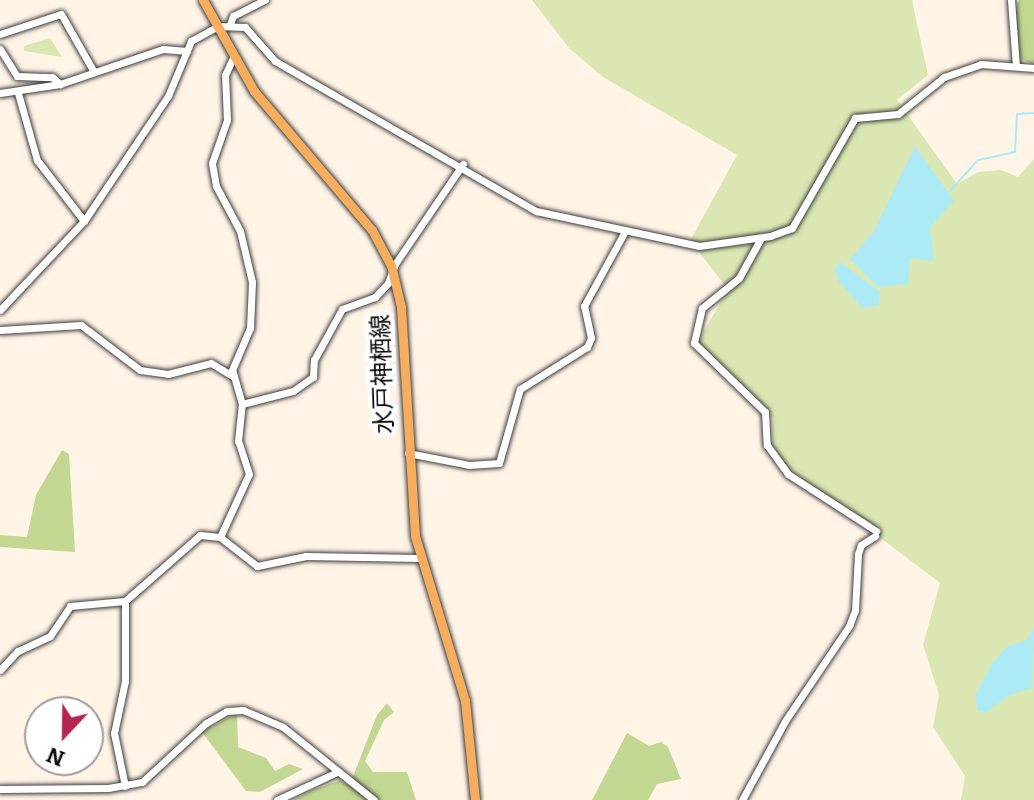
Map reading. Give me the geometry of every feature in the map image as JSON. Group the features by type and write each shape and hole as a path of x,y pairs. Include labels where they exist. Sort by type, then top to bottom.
{"main road":[{"name":"水戸神栖線","path":"203,0 266,107 372,230 393,271 401,307 406,453 419,558 462,689 475,800"}],"street":[{"path":"230,24 233,16 265,0"},
{"path":"1011,0 1016,66"},
{"path":"0,34 61,14 94,72"},
{"path":"0,310 84,221 168,96 187,51 198,34 218,26 230,24 245,27 275,61 463,164 543,214 699,246 761,238 797,224 855,118 898,114 950,73 981,64 1034,68"},
{"path":"0,49 14,74 52,77 60,84"},
{"path":"0,93 18,93 60,84 163,49 187,51"},
{"path":"220,537 249,474 237,433 242,404 233,376 250,328 252,282 240,231 216,186 212,163 227,120 225,75 234,56"},
{"path":"18,93 37,160 84,221"},
{"path":"242,404 293,391 313,377 314,360 342,309 375,297 463,164"},
{"path":"406,453 469,465 499,463 520,389 587,347 591,338 584,306 625,231"},
{"path":"742,800 785,721 849,626 855,610 858,554 861,545 876,534 788,474 767,445 765,412 694,343 702,308 739,278 761,238"},
{"path":"0,330 81,325 140,370 168,374 211,363 233,376"},
{"path":"0,670 18,651 50,636 70,606 125,601 200,535 220,537 257,566 306,556 419,558"},
{"path":"125,601 125,681 114,733 125,786"},
{"path":"0,789 125,786 153,774 212,719 235,710 268,718 374,800"},
{"path":"277,800 337,772"}],"green space":[{"path":"532,0 912,0 928,75 897,100 957,184 978,172 1001,170 1018,177 1034,159 1034,800 961,800 965,776 933,727 939,695 923,645 940,583 773,456 773,418 698,342 728,289 690,241 737,155 603,77 569,48"},
{"path":"1019,0 1034,0 1034,64 1020,59 1015,48 1013,17"},
{"path":"50,38 62,57 24,51 24,46"},
{"path":"62,450 69,454 75,552 0,547 0,535 27,537 36,495"},
{"path":"387,703 394,712 384,720 365,761 373,772 407,772 416,800 378,800 352,779 377,715"},
{"path":"237,713 238,747 266,758 275,771 289,764 303,769 260,792 246,791 202,732"},
{"path":"627,733 649,746 661,742 668,747 681,779 657,784 648,800 592,800"},
{"path":"340,780 372,800 293,800 313,790"}],"water":[{"path":"915,146 954,201 930,227 934,261 910,258 908,284 878,287 850,259 874,231"},
{"path":"840,262 880,292 879,305 863,308 839,282 835,269"},
{"path":"1034,626 1032,688 1009,695 987,712 978,711 975,696 993,662 1008,646 1027,640"}],"waterway":[{"path":"949,192 978,160 1015,152 1017,114 1034,113"}]}
